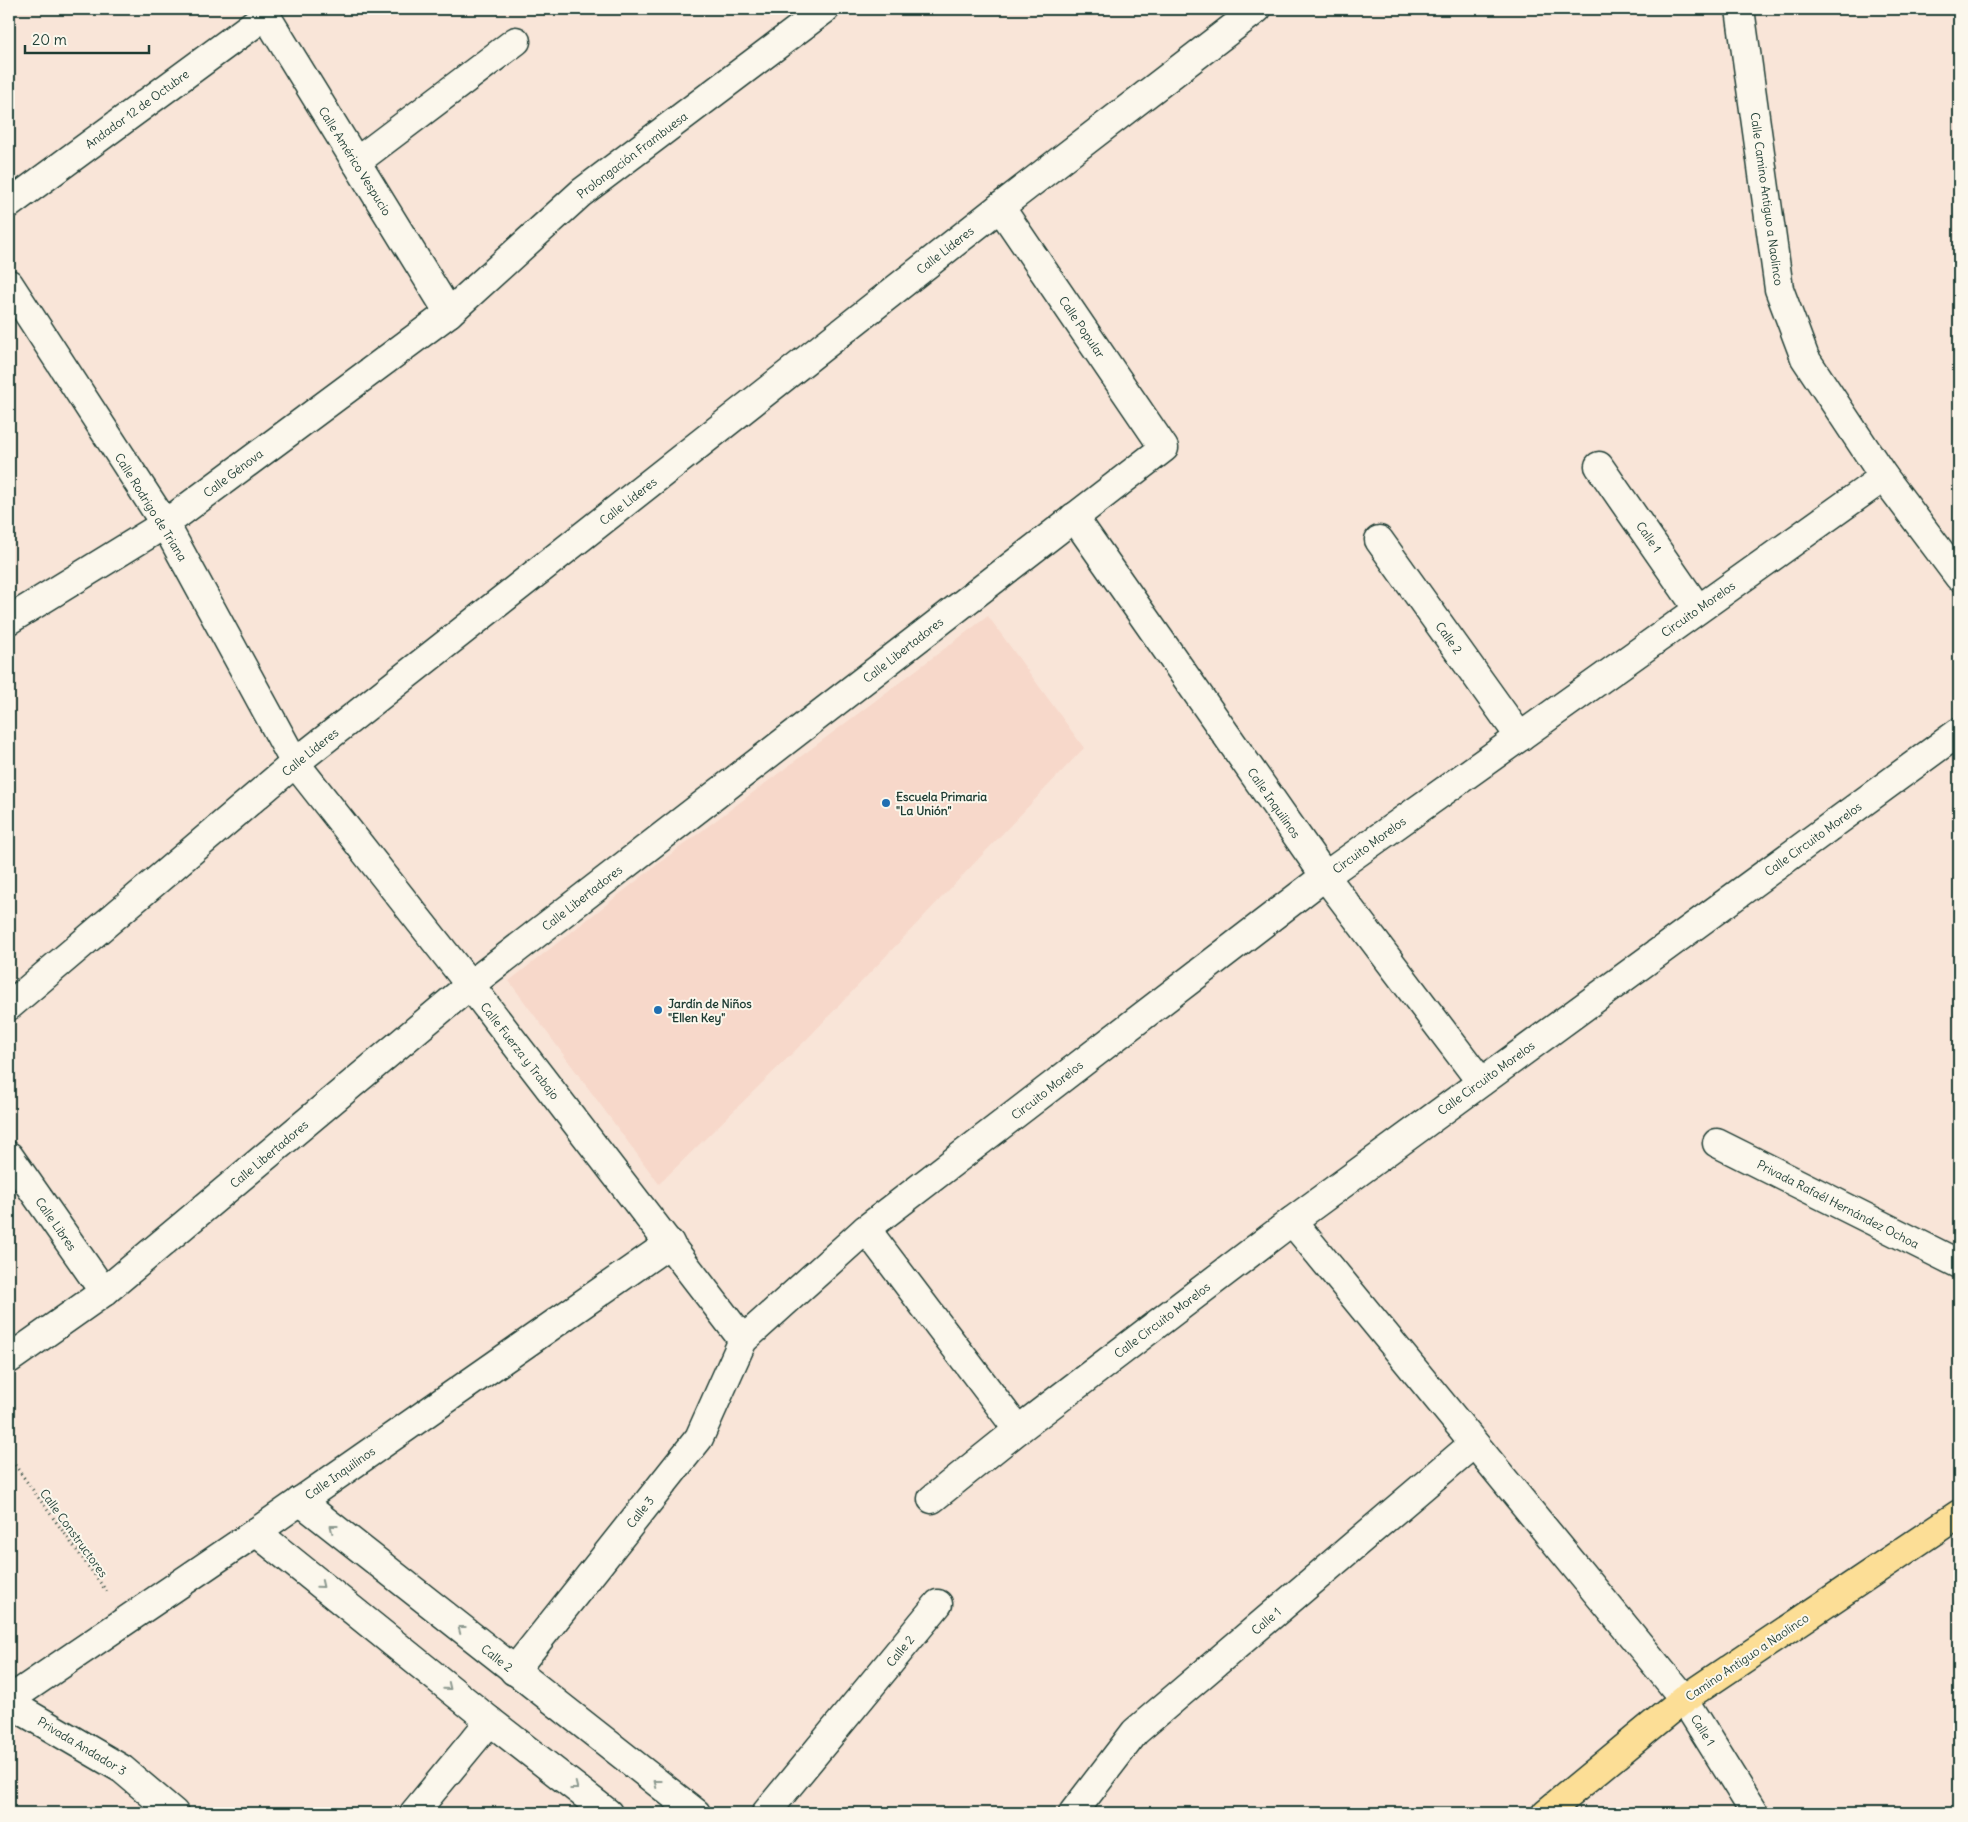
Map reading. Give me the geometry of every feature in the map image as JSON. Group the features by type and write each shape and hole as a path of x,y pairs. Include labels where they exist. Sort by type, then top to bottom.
{"main road":[{"name":"Camino Antiguo a Naolinco","path":"1546,1813 1684,1699 1959,1514"}],"street":[{"name":"Prolongación Frambuesa","path":"449,313 580,193 825,9"},
{"name":"Calle Líderes","path":"9,1006 295,764 1000,207 1257,9"},
{"name":"Calle Camino Antiguo a Naolinco","path":"1740,9 1779,290 1805,358 1884,477 1959,577"},
{"name":"Calle Américo Vespucio","path":"264,12 449,313"},
{"name":"Andador 12 de Octubre","path":"9,204 264,12"},
{"path":"356,162 516,41"},
{"name":"Calle Popular","path":"1000,207 1164,448"},
{"name":"Calle Rodrigo de Triana","path":"9,284 165,524 295,764"},
{"name":"Calle Génova","path":"9,620 165,524 449,313"},
{"name":"Calle Libertadores","path":"9,1359 104,1292 470,985 1164,448"},
{"name":"Calle 1","path":"1599,466 1698,609"},
{"name":"Circuito Morelos","path":"743,1340 866,1229 1325,876 1884,477"},
{"name":"Calle Inquilinos","path":"1074,517 1325,876 1481,1082"},
{"name":"Calle 2","path":"1379,540 1520,737"},
{"name":"Calle Circuito Morelos","path":"932,1499 1018,1430 1292,1221 1959,732"},
{"name":"Calle Fuerza y Trabajo","path":"295,764 470,985 743,1340"},
{"name":"Privada Rafaél Hernández Ochoa","path":"1717,1143 1959,1264"},
{"name":"Calle Libres","path":"9,1156 104,1292"},
{"name":"Calle 1","path":"1292,1221 1684,1699 1756,1813"},
{"path":"866,1229 1018,1430"},
{"name":"Calle Inquilinos","path":"9,1701 126,1619 256,1532 670,1243"},
{"name":"Calle 3","path":"514,1671 699,1438 743,1340"},
{"name":"Calle 1","path":"1073,1813 1136,1732 1473,1444"},
{"name":"Calle 2","path":"300,1501 696,1813"},
{"path":"256,1532 490,1721 608,1813"},
{"name":"Calle 2","path":"766,1813 938,1604"},
{"name":"Privada Andador 3","path":"9,1701 122,1769 174,1813"},
{"path":"414,1813 490,1721"}],"path":[{"name":"Calle Constructores","path":"9,1457 126,1619"}],"shaded area":[{"name":"Escuela Primaria \"La Unión\"","path":"988,616 1084,748 808,1038 659,1184 509,981 667,857"}],"place":[{"name":"Escuela Primaria \"La Unión\"","path":"886,803"},
{"name":"Jardín de Niños \"Ellen Key\"","path":"658,1010"}]}
